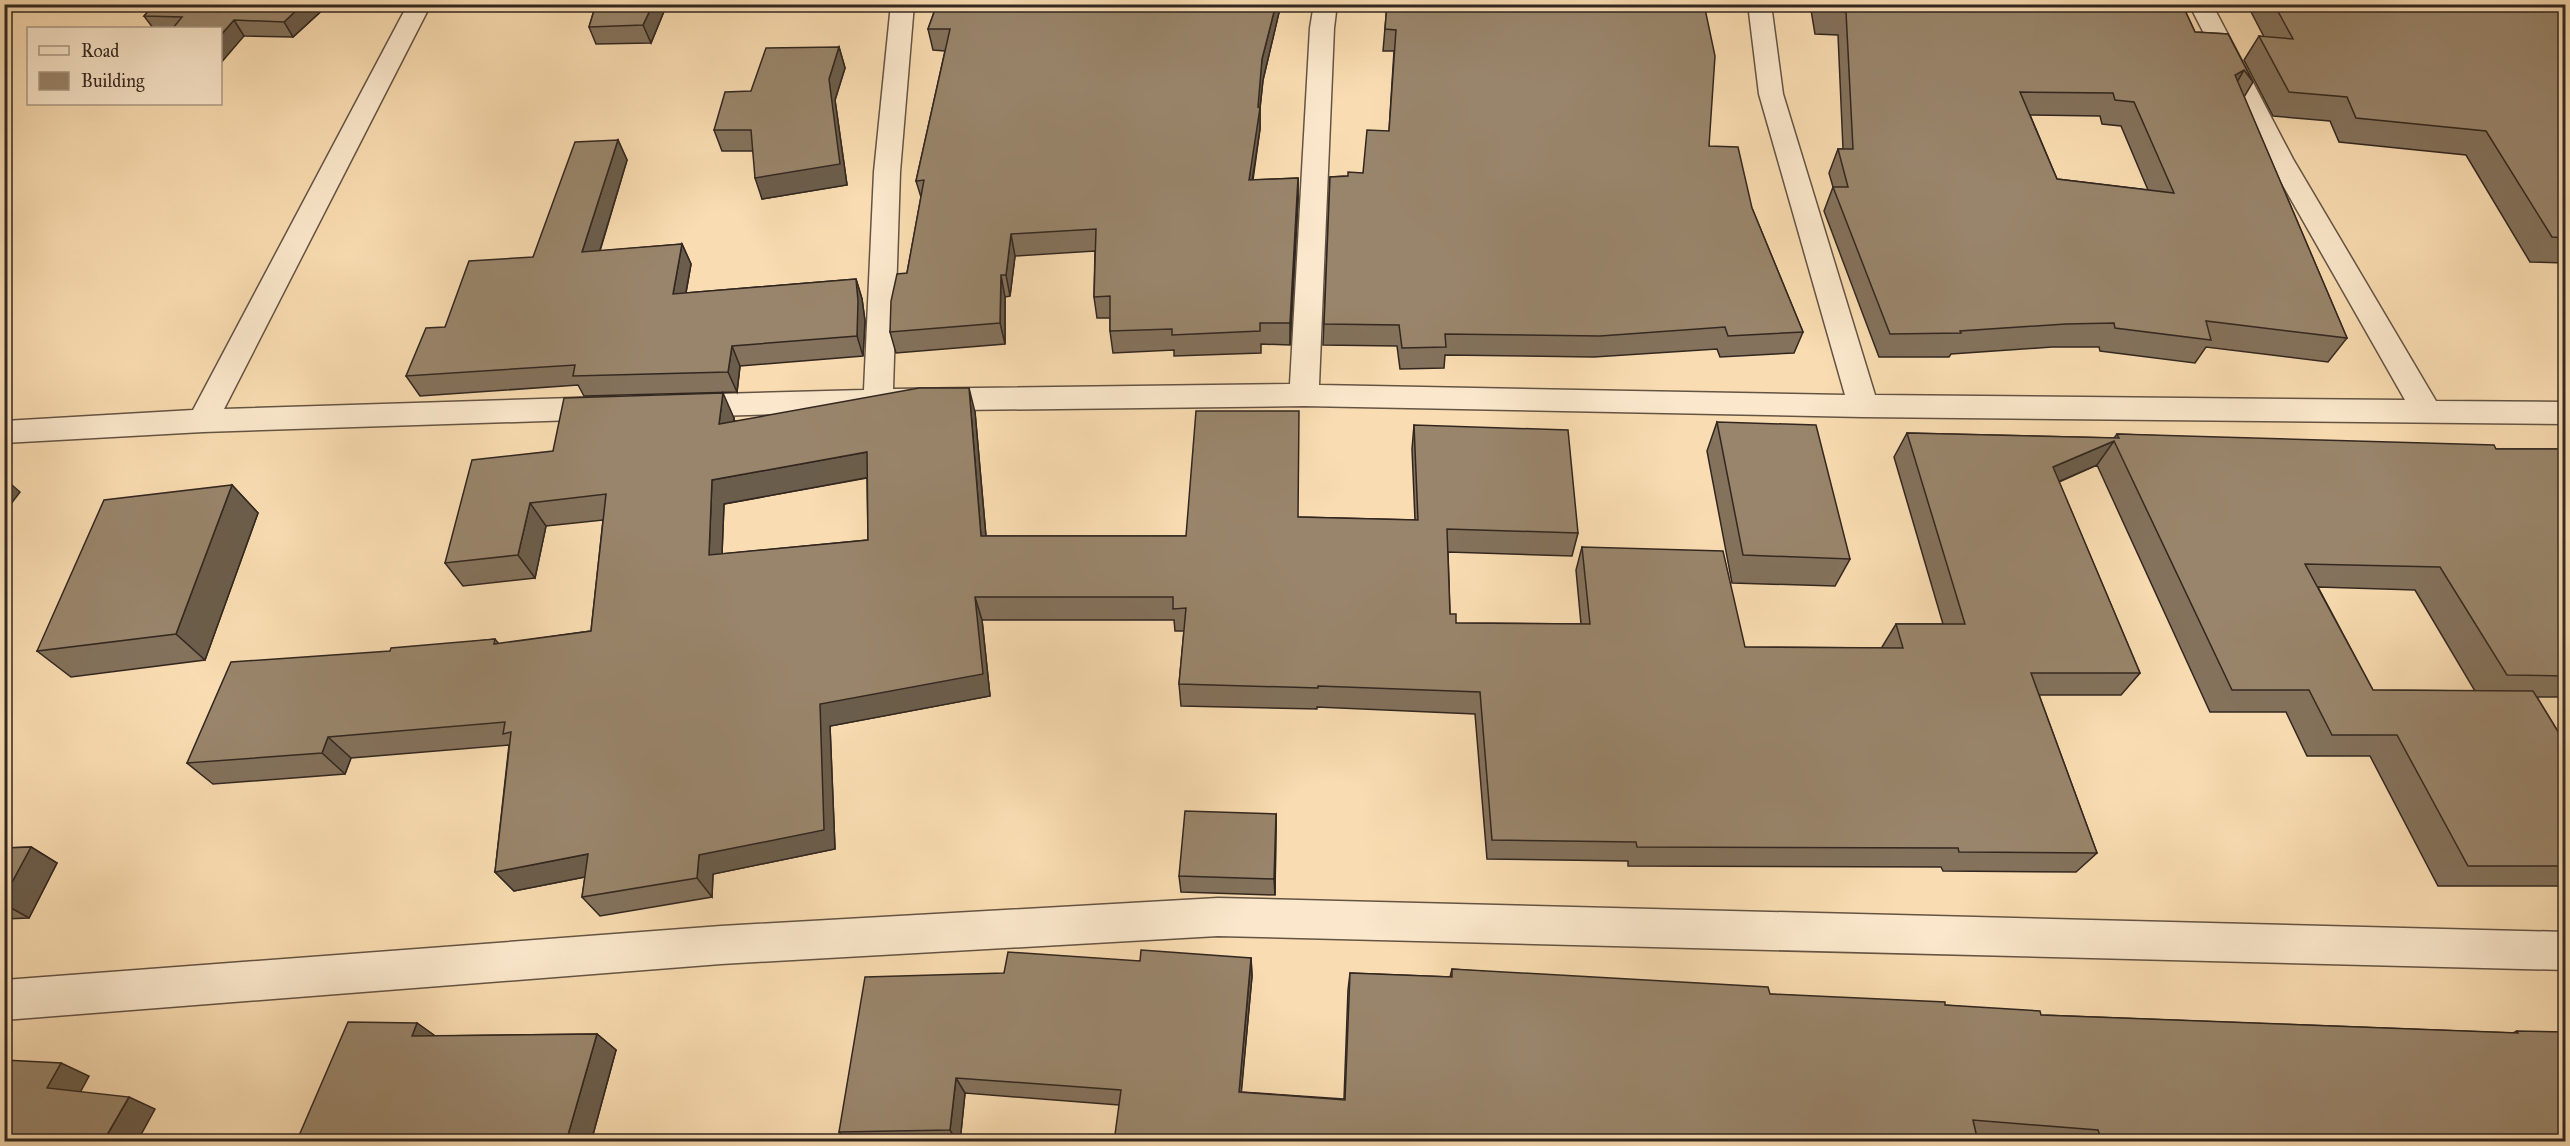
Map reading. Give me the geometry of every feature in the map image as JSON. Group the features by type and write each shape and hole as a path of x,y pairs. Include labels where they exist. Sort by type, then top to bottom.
{"street":[{"path":"203,421 420,4"},
{"path":"878,400 887,172 903,4"},
{"path":"1304,395 1322,28 1326,4"},
{"path":"1759,4 1771,94 1863,406"},
{"path":"2200,4 2234,75 2314,220 2426,410"},
{"path":"4,432 203,421 878,400 1304,395 1863,406 2565,413"},
{"path":"4,1000 721,945 1218,917 2565,951"}],"building":[{"path":"155,4 303,4 284,22 234,20 222,34 222,27 174,27 182,17 144,16"},
{"path":"596,4 653,4 643,25 589,27"},
{"path":"937,4 1276,4 1262,59 1258,107 1260,108 1249,180 1298,178 1290,323 1260,323 1260,331 1172,335 1172,329 1110,331 1110,296 1094,297 1096,229 1011,234 1006,275 1001,275 1000,323 890,332 891,301 897,274 907,273 924,180 916,181 950,29 928,29"},
{"path":"1387,4 1704,4 1715,56 1709,146 1738,147 1752,208 1803,332 1728,336 1725,327 1600,336 1445,334 1446,347 1402,348 1399,325 1324,324 1330,177 1348,176 1348,172 1363,173 1367,130 1389,131 1396,30 1385,29"},
{"path":"1822,4 2182,4 2195,32 2228,34 2253,82 2244,70 2235,75 2347,338 2206,321 2211,340 2115,328 2114,323 1960,331 1961,333 1890,334 1833,187 1848,187 1838,149 1853,149 1846,12 1823,10","holes":["2020,92 2113,93 2115,100 2134,102 2174,193 2057,179"]},
{"path":"2274,4 2565,4 2565,238 2552,237 2486,131 2356,118 2347,97 2289,92 2259,36 2293,39"},
{"path":"839,47 829,79 840,164 755,178 751,130 714,130 725,92 751,91 766,48"},
{"path":"618,140 582,252 682,244 673,294 856,279 857,336 732,346 728,372 573,376 575,365 406,376 426,328 445,327 469,261 533,257 575,142"},
{"path":"919,388 969,388 981,536 1186,536 1196,411 1299,411 1298,517 1418,520 1414,425 1568,430 1578,533 1447,529 1450,614 1456,614 1456,623 1590,624 1582,547 1723,551 1745,647 1903,648 1896,624 1965,624 1907,433 2119,438 2117,434 2494,445 2496,449 2565,449 2565,676 2507,675 2440,567 2305,564 2373,690 2533,691 2565,743 2565,866 2468,866 2397,735 2332,735 2309,690 2232,690 2114,441 2053,467 2140,673 2031,673 2097,853 1959,852 1958,848 1637,847 1636,842 1492,840 1480,692 1179,684 1186,608 1173,609 1173,597 975,597 983,674 820,704 824,830 699,855 697,878 582,897 588,854 495,872 511,732 503,734 505,722 328,737 322,753 187,763 231,662 390,651 391,648 495,639 494,644 591,631 606,494 530,503 518,555 445,563 472,460 553,451 564,398 723,393 719,424","holes":["867,452 868,540 709,555 712,480"]},
{"path":"1717,422 1816,425 1850,559 1743,555"},
{"path":"232,485 176,634 37,651 104,500"},
{"path":"1185,811 1276,814 1274,879 1179,876"},
{"path":"31,847 4,897 4,848"},
{"path":"1141,950 1251,958 1239,1092 1345,1100 1350,973 1452,977 1452,969 1768,987 1770,994 1945,1002 1945,1005 2040,1011 2041,1015 2518,1033 2517,1031 2565,1032 2565,1142 2102,1142 2098,1130 1973,1120 1978,1142 1114,1142 1121,1090 956,1078 950,1130 839,1132 865,977 1004,973 1008,952 1140,961"},
{"path":"348,1022 417,1023 412,1036 597,1034 566,1142 388,1142 389,1139 298,1138"},
{"path":"4,1060 61,1063 47,1088 129,1097 103,1142 4,1142"},
{"path":"188,1140 297,1140 297,1142 188,1142"}]}
